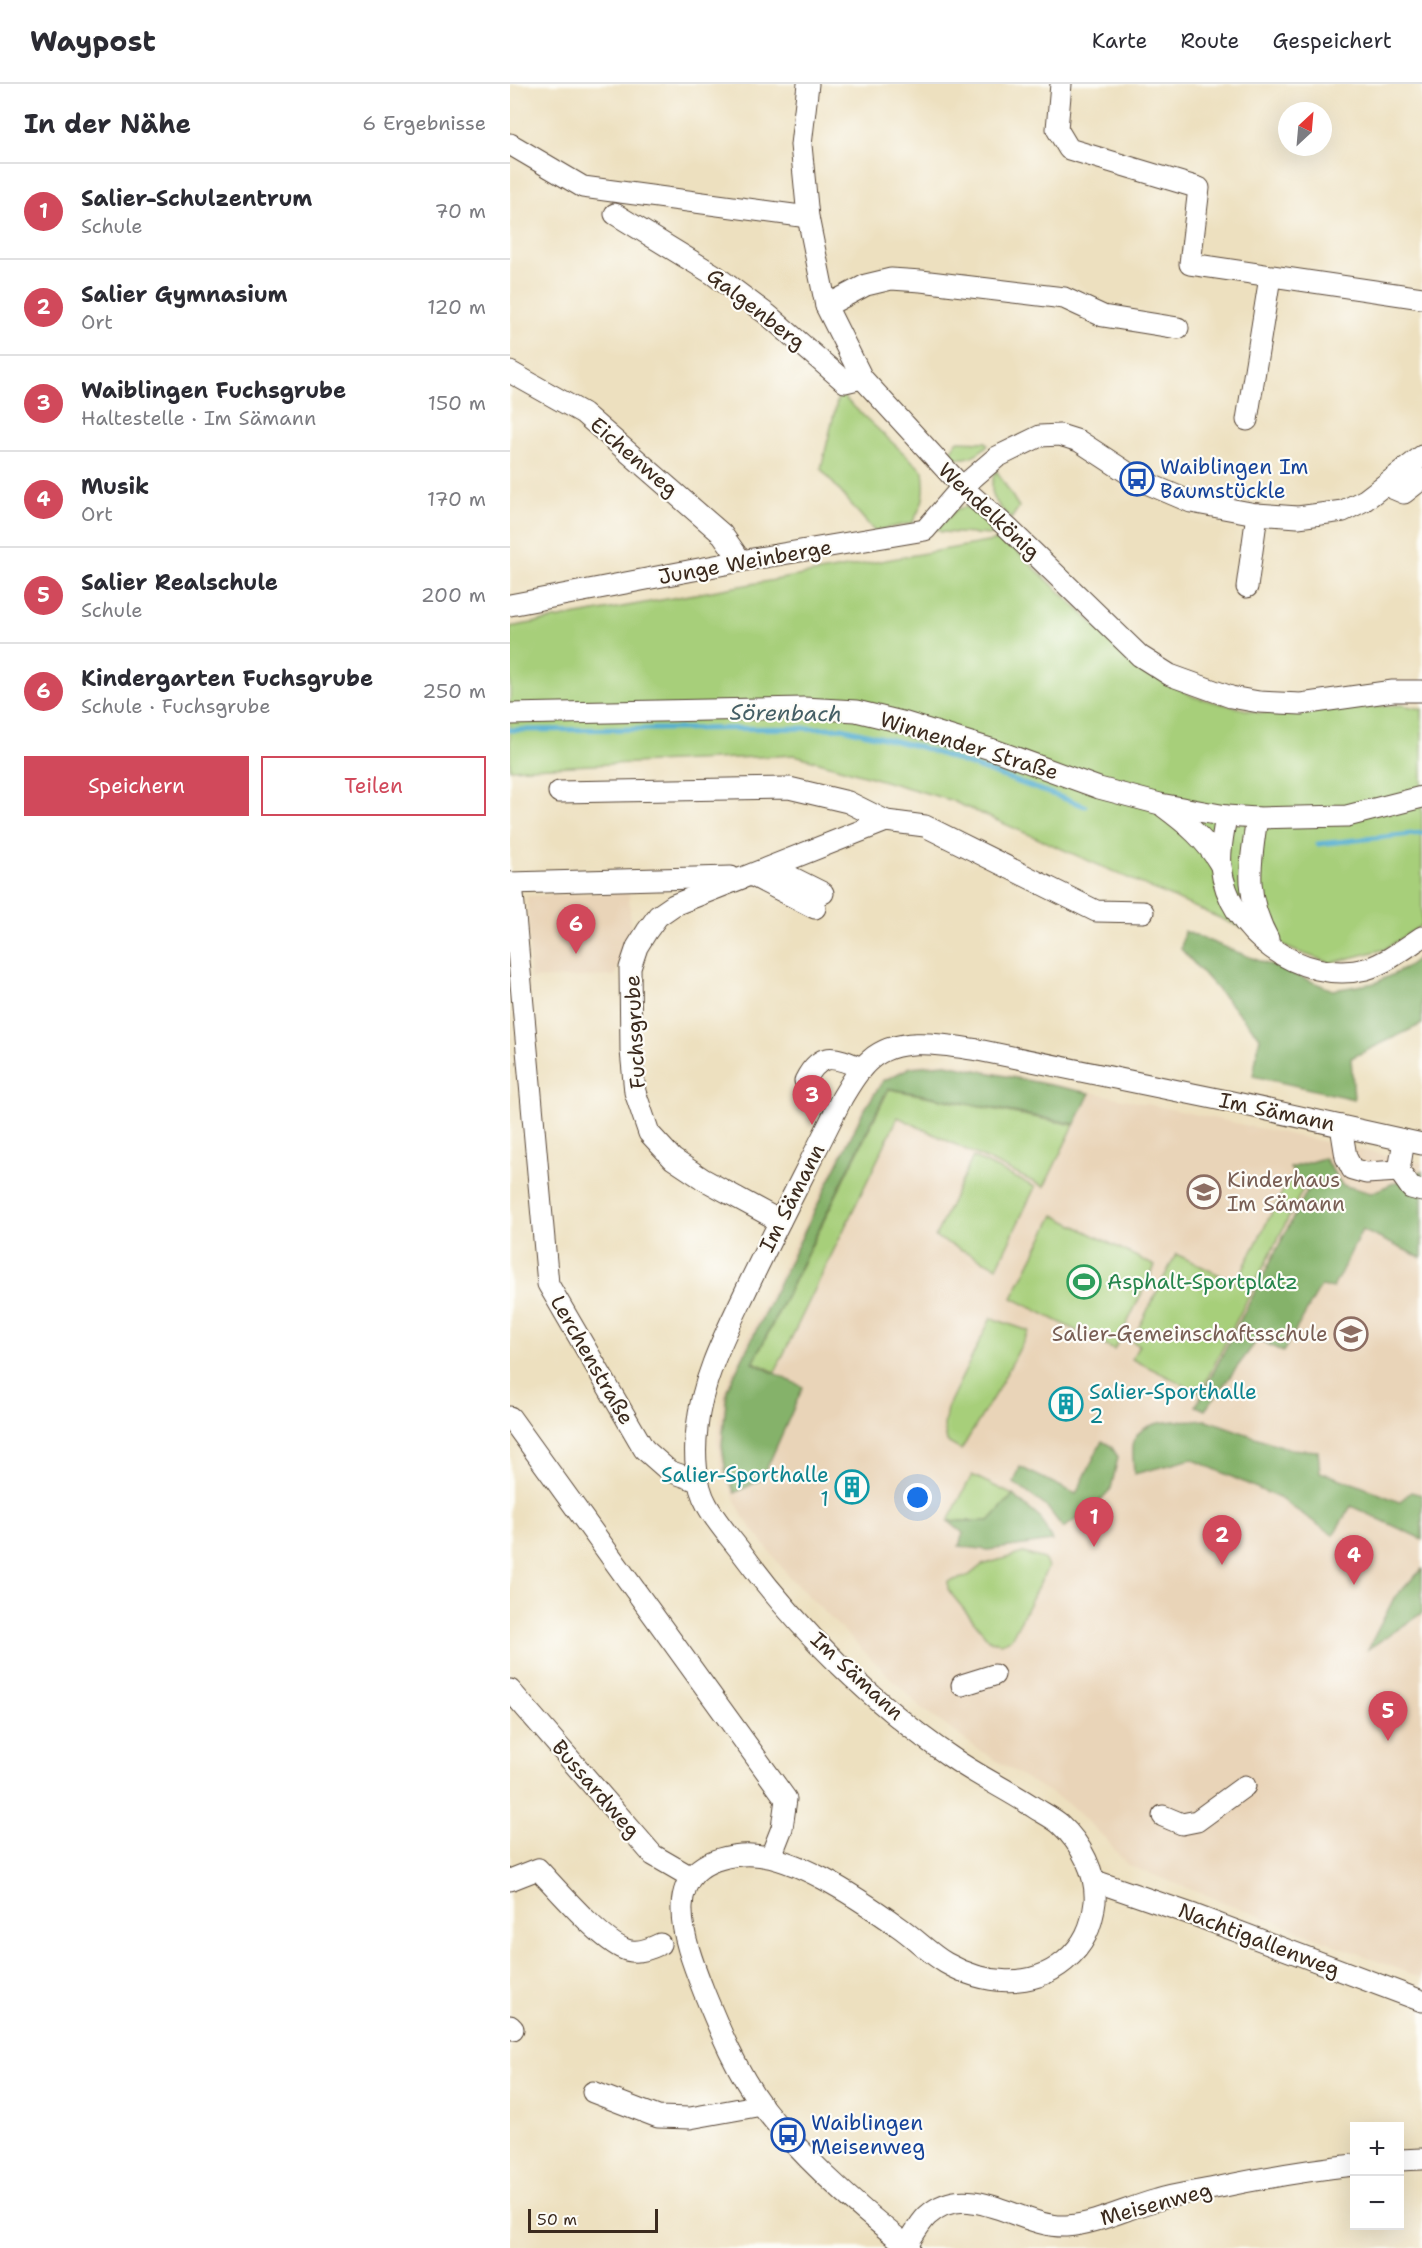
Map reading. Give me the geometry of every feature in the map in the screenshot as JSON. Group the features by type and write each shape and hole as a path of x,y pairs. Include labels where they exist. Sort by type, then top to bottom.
{"street":[{"name":"Wendelkönig","path":"808,84 801,145 808,217 826,306 862,378 962,487 1008,528 1140,656 1170,675 1232,697 1259,702 1301,704 1393,691 1418,693"},
{"path":"1061,84 1058,129 1069,149 1199,188 1190,264 1422,298"},
{"path":"510,144 583,187 808,217"},
{"path":"645,194 641,218 647,232"},
{"name":"Galgenberg","path":"615,214 713,274 768,315 845,382 862,378"},
{"path":"1247,420 1270,277"},
{"path":"826,306 866,285 891,279 1064,298 1103,316 1178,328"},
{"name":"Eichenweg","path":"510,372 583,413 722,534 741,561"},
{"name":"Junge Weinberge","path":"510,605 741,561 925,530 962,487 997,457 1040,436 1060,435 1079,441 1108,462 1165,492 1191,502 1257,514 1298,518 1343,511 1365,500 1422,456"},
{"path":"1385,485 1404,493 1422,479"},
{"path":"1247,587 1257,514"},
{"name":"Winnender Straße","path":"510,714 804,708 856,711 997,750 1099,788 1160,804 1226,816 1257,818 1347,816 1422,797"},
{"name":"Fuchsgrube","path":"559,792 789,788 848,802 886,821 925,826 1096,911 1143,912"},
{"path":"1160,804 1185,822 1209,846 1220,864 1231,905 1258,938 1293,961 1317,969 1340,972 1366,969 1389,959 1422,938"},
{"path":"1220,864 1226,816"},
{"path":"1257,818 1250,870 1252,900 1258,921 1272,948"},
{"name":"Fuchsgrube","path":"780,1221 703,1179 673,1159 649,1133 635,1092 630,968 637,947 658,916 674,905 886,821"},
{"path":"516,883 748,876 819,900 771,867"},
{"name":"Lerchenstraße","path":"516,883 548,1284 644,1449 669,1471 698,1481"},
{"name":"Im Sämann","path":"1095,1881 1075,1842 1060,1824 1013,1793 954,1760 866,1689 774,1596 706,1505 698,1481 696,1435 704,1385 780,1221 842,1098 861,1068 880,1053 905,1044 945,1045 1049,1064 1413,1142"},
{"path":"805,1082 813,1066 827,1058 842,1060 861,1068"},
{"path":"1341,1126 1346,1157 1352,1169 1366,1173 1399,1171"},
{"path":"1399,1171 1413,1142"},
{"path":"1399,1171 1411,1188 1422,1191"},
{"path":"510,1417 786,1800 782,1828 771,1856"},
{"path":"962,1685 994,1675"},
{"name":"Bussardweg","path":"510,1690 653,1855 691,1877"},
{"path":"1163,1816 1182,1824 1197,1821 1245,1786"},
{"path":"908,2247 831,2184 762,2105 720,2033 687,1949 682,1928 682,1906 691,1877 706,1866 723,1858 746,1854 771,1856 799,1867 864,1904 943,1961 977,1977 1012,1982 1025,1980 1056,1968 1081,1946 1091,1924 1095,1881"},
{"path":"510,1880 538,1869 606,1938 625,1950 646,1950 660,1944"},
{"name":"Nachtigallenweg","path":"1095,1881 1194,1915 1422,2001"},
{"path":"593,2092 658,2117 690,2118 762,2105"},
{"path":"1404,2160 1422,2159"},
{"name":"Meisenweg","path":"908,2247 927,2216 943,2206 960,2201 977,2201 1043,2224 1064,2226 1087,2223 1158,2199 1298,2171 1350,2165"}],"shaded area":[{"path":"629,892 631,932 615,976 530,979 527,896"},
{"path":"947,1061 1422,1163 1422,1978 1127,1865 1106,1839 1070,1805 979,1750 920,1707 790,1578 743,1517 722,1472 717,1441 724,1390 746,1340 861,1109 881,1079 910,1064"}],"green space":[{"path":"839,393 923,471 923,498 912,523 874,531 821,469"},
{"path":"957,441 986,442 988,445 970,457 954,458 949,456"},
{"path":"996,470 1019,507 1011,519 1000,508 992,491"},
{"path":"966,507 976,510 998,532 992,535 941,532 937,529 957,509"},
{"path":"1004,539 1135,663 1194,697 1260,713 1402,705 1422,709 1422,925 1385,949 1331,963 1295,951 950,800 795,755 510,769 510,627"},
{"path":"1184,931 1333,990 1375,983 1404,969 1422,955 1422,1024 1351,1058 1354,1099 1253,1076 1260,1037 1181,949"},
{"path":"946,1064 1090,1093 1075,1124 888,1088 753,1363 803,1387 762,1479 735,1493 726,1473 722,1445 727,1390 863,1112 883,1081 911,1067"},
{"path":"889,1089 1074,1125 1044,1187 898,1117 775,1372 754,1362"},
{"path":"973,1157 1035,1187 997,1267 935,1237"},
{"path":"1324,1158 1342,1185 1371,1193 1422,1171 1422,1258 1362,1230 1333,1288 1321,1286 1283,1352 1258,1339 1205,1410 1196,1406 1307,1191 1290,1168"},
{"path":"1288,1181 1303,1189 1200,1393 1132,1359 1139,1345 1132,1341 1176,1254 1236,1283"},
{"name":"Asphalt-Sportplatz","path":"1054,1215 1155,1266 1114,1350 1012,1298"},
{"path":"991,1318 1029,1331 997,1391 961,1450 947,1442 944,1426 947,1408"},
{"path":"1207,1420 1289,1449 1318,1451 1320,1472 1399,1502 1411,1492 1422,1495 1422,1539 1351,1506 1333,1535 1279,1498 1192,1459 1134,1474 1133,1444 1139,1433 1155,1424"},
{"path":"1102,1441 1111,1446 1118,1457 1111,1489 1090,1511 1063,1528 1047,1507 1014,1483 1020,1467 1076,1494"},
{"path":"972,1475 1013,1495 989,1521 948,1521"},
{"path":"1013,1495 1041,1519 1052,1541 988,1550 959,1546 963,1533 948,1521 989,1521"},
{"path":"1023,1553 1044,1559 1048,1567 1011,1639 1001,1643 990,1641 948,1589 948,1581 967,1577 982,1565"},
{"path":"1422,1569 1422,1613 1368,1649 1394,1598"}],"waterway":[{"name":"Sörenbach","path":"510,730 842,728 920,747 1085,806"},
{"name":"Sörenbach","path":"1318,844 1422,833"}],"place":[{"name":"Waiblingen Im Baumstückle","path":"1137,479"},
{"name":"Kindergarten Fuchsgrube","path":"576,954"},
{"name":"Waiblingen Fuchsgrube","path":"812,1125"},
{"name":"Kinderhaus Im Sämann","path":"1204,1192"},
{"name":"Asphalt-Sportplatz","path":"1084,1282"},
{"name":"Salier-Gemeinschaftsschule","path":"1351,1334"},
{"name":"Salier-Sporthalle 2","path":"1066,1404"},
{"name":"Salier-Sporthalle 1","path":"852,1487"},
{"name":"Salier-Schulzentrum","path":"1094,1547"},
{"name":"Salier Gymnasium","path":"1222,1565"},
{"name":"Musik","path":"1354,1585"},
{"name":"Salier Realschule","path":"1388,1741"},
{"name":"Waiblingen Meisenweg","path":"788,2135"}]}
